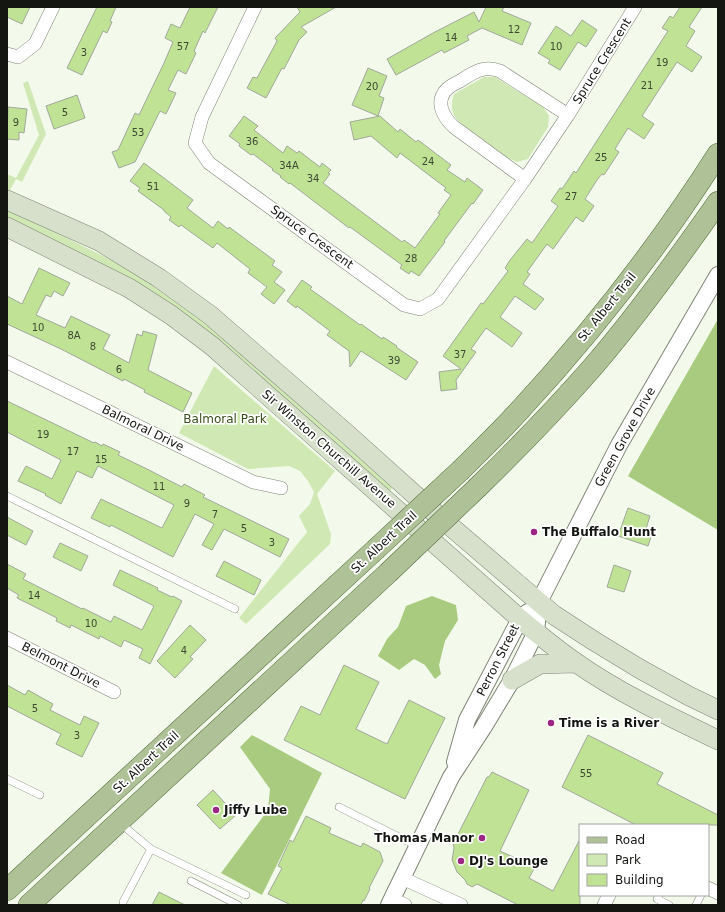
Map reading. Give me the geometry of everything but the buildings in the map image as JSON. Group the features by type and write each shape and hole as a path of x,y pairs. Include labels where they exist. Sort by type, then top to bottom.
{"main road":[{"name":"St. Albert Trail","path":"7,890 462,469 519,411 574,349 616,298 656,245 718,154"},
{"name":"Sir Winston Churchill Avenue","path":"7,200 100,241 159,278 210,315 346,433 434,513 554,615 600,645 689,696 718,710"},
{"name":"St. Albert Trail","path":"29,905 388,573 540,426 592,368 635,316 718,202"},
{"name":"Sir Winston Churchill Avenue","path":"7,227 129,288 171,315 212,346 536,632 576,663 618,689 718,740"},
{"path":"512,680 540,664 576,663"}],"street":[{"path":"7,54 18,57 35,44 53,7"},
{"name":"Spruce Crescent","path":"255,7 202,117 195,143 209,163 404,305 420,309 438,299 525,179 568,115 635,7"},
{"name":"Spruce Crescent","path":"525,179 454,128 448,122 442,113 441,108 443,94 447,89 475,71 487,68 494,69 500,71 568,115"},
{"name":"Green Grove Drive","path":"539,602 619,445 718,275"},
{"name":"Balmoral Drive","path":"7,362 253,482 281,488"},
{"name":"Perron Street","path":"451,777 467,720 520,619 539,602"},
{"name":"Perron Street","path":"395,903 402,878 451,777 512,680 536,632 539,602"},
{"name":"Belmont Drive","path":"7,638 114,692"},
{"path":"402,878 461,905"},
{"path":"709,888 718,893"},
{"path":"604,905 608,896"}],"lane":[{"path":"7,496 235,609"},
{"path":"7,779 40,795"},
{"path":"339,807 417,846"},
{"path":"119,822 151,850 246,895"},
{"path":"123,902 151,850"},
{"path":"191,881 238,905"},
{"path":"219,896 224,885"},
{"path":"658,896 657,899 669,905"},
{"path":"696,905 700,896"}],"green space":[{"path":"484,77 495,77 543,107 549,116 548,127 528,159 517,162 508,158 469,130 456,118 453,113 452,104 454,94"},
{"path":"28,81 46,134 22,182 16,179 9,192 7,191 7,174 16,178 39,135 23,83"},
{"path":"7,208 146,279 184,304 394,486 389,492 225,347 7,219"},
{"path":"718,319 718,530 628,476"},
{"name":"Balmoral Park","path":"214,366 335,471 317,494 331,534 330,544 246,624 239,618 307,532 299,516 310,504 314,492 300,471 289,466 248,469 179,433"},
{"path":"432,596 456,605 458,620 445,641 439,665 441,674 435,679 425,665 414,659 399,670 378,656 387,639 398,627 406,606"},
{"path":"252,735 322,773 262,895 221,873 268,810 270,789 240,747"}],"place":[{"name":"The Buffalo Hunt","path":"534,532"},
{"name":"Time is a River","path":"551,723"},
{"name":"Jiffy Lube","path":"216,810"},
{"name":"Thomas Manor","path":"482,838"},
{"name":"DJ's Lounge","path":"461,861"}]}
